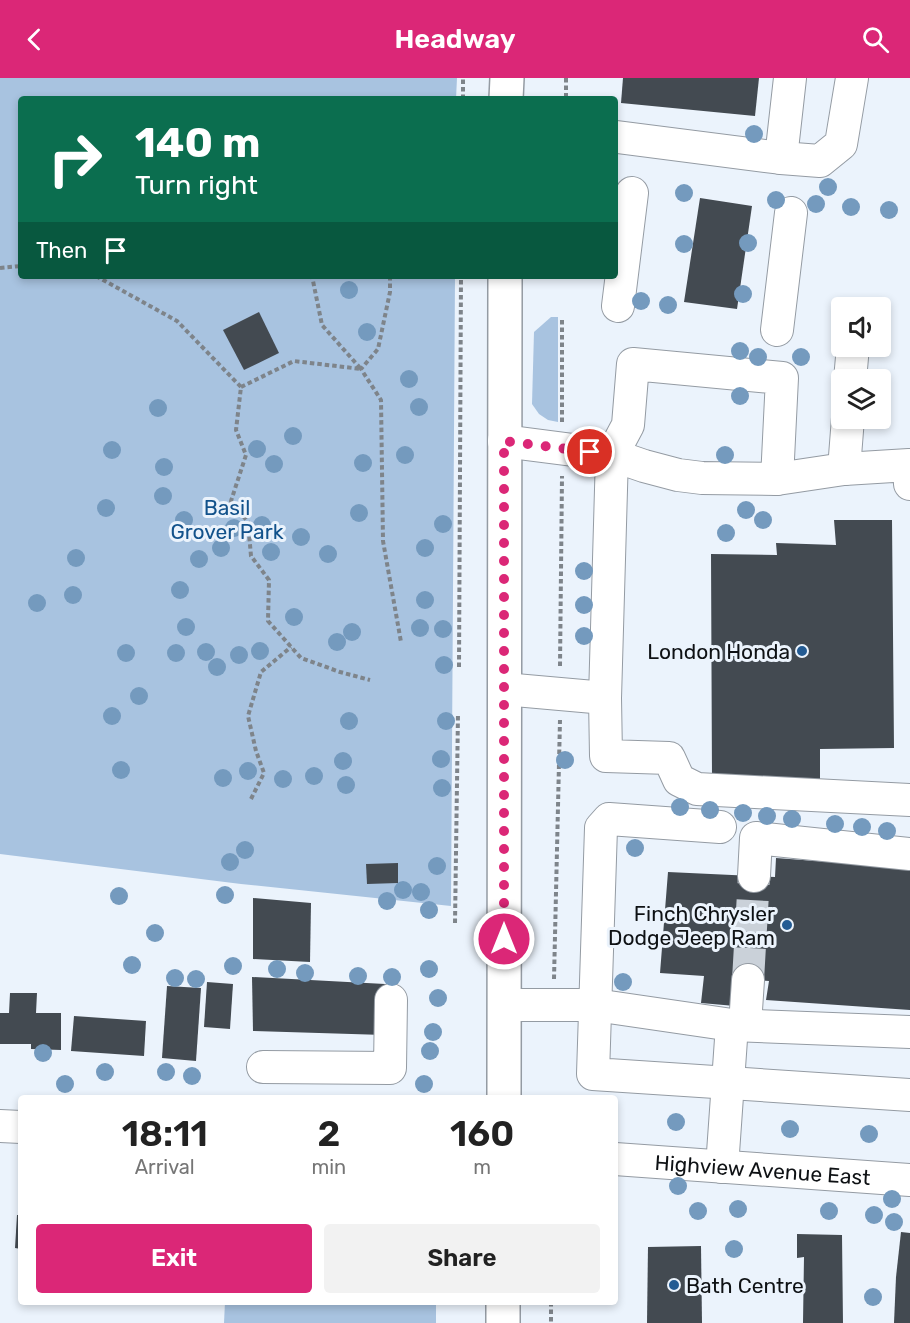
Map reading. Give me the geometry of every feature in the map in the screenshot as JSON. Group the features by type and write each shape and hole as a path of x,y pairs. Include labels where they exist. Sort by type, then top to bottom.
{"main road":[{"path":"506,96 507,78"},
{"path":"504,1095 505,279"},
{"path":"503,1305 503,1323"}],"street":[{"path":"782,158 790,78"},
{"path":"618,137 820,161 841,144 852,78"},
{"path":"618,306 632,193"},
{"path":"777,330 790,213"},
{"path":"777,479 782,378 633,364 628,425 612,455 605,698 606,756 669,758 679,780 698,789 910,800"},
{"path":"844,470 847,429"},
{"path":"504,441 612,455 678,475 702,478 777,479 844,470 909,465 910,484"},
{"path":"504,689 605,698"},
{"path":"720,827 609,819 601,828 592,1074 910,1095"},
{"path":"754,876 756,838 910,854"},
{"path":"722,1167 729,1083 748,980"},
{"path":"263,1067 390,1068 392,1000"},
{"path":"504,1005 596,1005 738,1025 910,1032"},
{"path":"0,1126 18,1127"},
{"name":"Highview Avenue East","path":"618,1160 910,1180"}],"path":[{"path":"463,78 463,96"},
{"path":"566,78 566,96"},
{"path":"0,268 18,266"},
{"path":"101,279 177,321 241,387"},
{"path":"313,279 322,325 361,369 381,400 383,541 401,642"},
{"path":"361,369 378,349 390,292 390,279"},
{"path":"459,667 461,279"},
{"path":"562,318 562,426"},
{"path":"241,387 294,361 361,369"},
{"path":"241,387 236,430 246,455 231,501 248,522 251,556 269,580 268,621 301,658 370,680"},
{"path":"560,675 562,475"},
{"path":"251,799 264,773 248,716 261,672 291,647"},
{"path":"455,923 458,713"},
{"path":"553,1004 560,719"},
{"path":"550,1305 551,1323"}],"green space":[{"name":"Basil Grover Park","path":"0,78 457,78 456,96 18,96 18,279 455,279 451,906 241,884 0,854"},
{"path":"551,317 558,317 558,422 548,420 539,414 532,404 534,332"},
{"path":"225,1305 436,1305 436,1323 224,1323"}],"building":[{"path":"623,78 759,78 755,116 621,103"},
{"path":"700,198 752,206 737,309 684,302"},
{"path":"259,312 279,353 244,370 223,330"},
{"name":"London Honda","path":"834,520 892,520 894,748 820,749 820,784 712,779 711,554 777,555 776,543 836,545"},
{"name":"Finch Chrysler Dodge Jeep Ram","path":"776,858 910,868 910,1010 766,1000 769,981 736,979 735,1006 701,1003 704,976 660,973 668,872 775,877"},
{"path":"398,863 398,883 367,884 366,864"},
{"path":"253,898 311,903 310,962 253,959"},
{"path":"252,977 385,984 384,1035 253,1031"},
{"path":"207,982 233,984 230,1029 204,1027"},
{"path":"167,986 201,988 196,1061 162,1058"},
{"path":"10,993 37,993 36,1013 61,1013 61,1050 31,1049 31,1044 0,1044 0,1013 9,1013"},
{"path":"74,1016 146,1021 144,1056 71,1051"},
{"path":"17,1215 18,1215 18,1248 15,1248"},
{"path":"901,1232 910,1233 910,1323 894,1323"},
{"path":"797,1234 842,1235 843,1323 803,1323 804,1257 797,1258"},
{"name":"Bath Centre","path":"701,1246 702,1323 647,1323 648,1247"}],"tunnel":[{"path":"748,980 754,876"}],"place":[{"name":"London Honda","path":"802,651"},
{"name":"Finch Chrysler Dodge Jeep Ram","path":"787,925"},
{"name":"Bath Centre","path":"674,1285"}],"route":[{"path":"504,939 504,441 590,452"}]}
